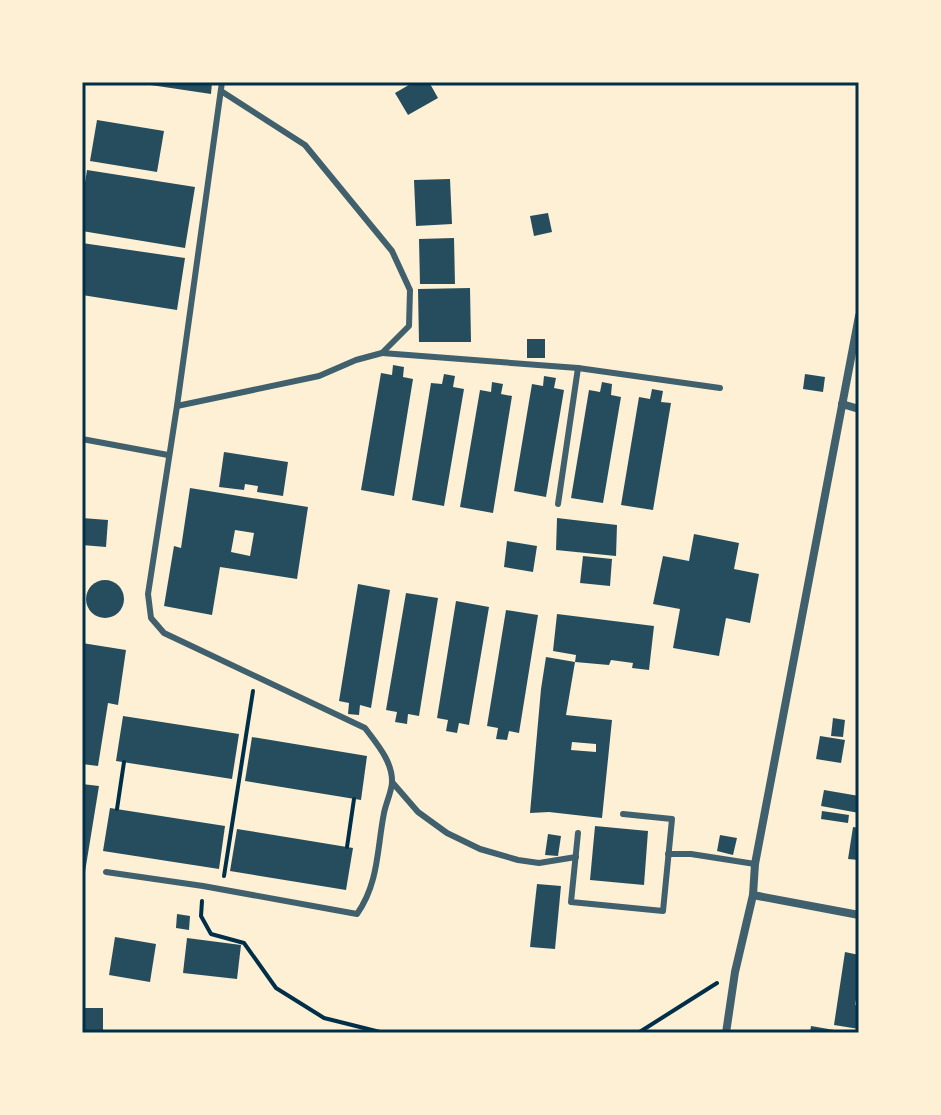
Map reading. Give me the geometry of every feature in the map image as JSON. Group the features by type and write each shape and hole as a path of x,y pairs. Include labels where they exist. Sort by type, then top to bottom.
{"street":[{"path":"726,1033 859,316"},
{"path":"842,404 859,409"},
{"path":"753,895 859,915"}],"lane":[{"path":"222,82 148,594 151,618 164,633 365,728 385,755 392,782 418,812 447,833 480,849 518,860 539,863 576,857"},
{"path":"221,91 305,145 392,251 410,290 409,326 382,353"},
{"path":"177,406 319,376 382,353 578,368 720,388"},
{"path":"558,504 578,368"},
{"path":"82,439 168,455"},
{"path":"106,872 357,914 366,901 378,860 383,815 392,782"},
{"path":"578,833 571,902 663,911 672,819 623,814"},
{"path":"668,854 691,854 755,864"}],"path":[{"path":"222,890 255,676"},
{"path":"117,809 124,762"},
{"path":"347,847 354,799"},
{"path":"203,886 201,916 211,934 244,943 276,988 324,1018 384,1033"},
{"path":"638,1033 735,972"}],"building":[{"path":"212,82 211,94 144,84"},
{"path":"414,82 429,82 438,98 408,115 395,93"},
{"path":"97,120 164,131 157,172 90,161"},
{"path":"87,170 195,187 185,248 82,231 82,201"},
{"path":"450,179 452,224 416,226 414,180"},
{"path":"548,213 552,232 534,236 530,216"},
{"path":"454,238 455,284 420,284 419,239"},
{"path":"82,243 185,258 177,310 82,295"},
{"path":"470,288 471,342 419,342 418,289"},
{"path":"527,339 545,339 545,358 527,358"},
{"path":"393,365 404,367 403,377 413,379 394,496 361,490 381,373 392,375"},
{"path":"444,374 455,376 453,387 464,389 444,506 412,500 431,383 442,384"},
{"path":"805,374 825,377 823,392 803,389"},
{"path":"544,376 556,378 554,388 564,390 546,497 514,491 532,384 543,386"},
{"path":"492,382 503,384 501,394 512,396 493,513 460,507 480,390 491,392"},
{"path":"602,382 612,384 611,395 621,397 603,503 571,498 589,390 600,392"},
{"path":"652,389 663,391 661,402 671,403 653,510 621,505 639,397 650,399"},
{"path":"224,452 288,462 283,496 257,492 258,486 245,484 244,490 219,487"},
{"path":"190,488 308,507 297,579 220,567 212,615 164,606 174,546 181,548","holes":["235,530 254,533 250,556 231,552"]},
{"path":"82,518 108,520 106,547 82,545"},
{"path":"557,518 617,525 616,556 556,550"},
{"path":"694,534 739,543 734,569 759,574 750,623 726,618 719,656 673,648 680,609 653,604 663,556 689,561"},
{"path":"507,541 537,546 533,572 504,567"},
{"path":"583,556 612,559 610,586 580,583"},
{"path":"105,580 118,586 124,599 118,612 105,618 92,612 86,599 92,586"},
{"path":"358,584 390,590 371,708 360,705 359,715 348,714 349,703 339,701"},
{"path":"406,593 438,598 419,716 408,714 407,724 395,722 397,712 386,710"},
{"path":"456,601 489,607 469,725 459,723 457,733 446,731 448,720 437,718"},
{"path":"506,610 538,615 519,733 509,731 507,740 496,739 498,728 487,726"},
{"path":"557,614 654,626 649,670 632,668 633,663 611,660 609,665 575,662 576,655 553,651"},
{"path":"82,643 126,650 118,705 108,703 98,766 82,764"},
{"path":"546,657 575,662 566,715 612,720 602,818 530,813","holes":["572,742 596,744 596,752 571,750"]},
{"path":"123,716 239,734 232,779 116,761"},
{"path":"833,718 845,720 843,737 831,736"},
{"path":"820,736 845,740 841,763 816,759"},
{"path":"252,737 367,756 361,800 245,781"},
{"path":"82,784 99,786 84,878 82,878"},
{"path":"824,790 859,796 859,813 821,806"},
{"path":"110,808 225,826 219,869 103,851"},
{"path":"822,811 849,815 848,823 821,819"},
{"path":"595,826 648,831 644,885 590,880"},
{"path":"853,827 859,828 859,860 848,859"},
{"path":"237,829 353,848 346,890 230,871"},
{"path":"548,834 561,836 558,856 545,855"},
{"path":"720,835 737,838 733,855 717,851"},
{"path":"537,884 561,886 555,949 530,947"},
{"path":"177,914 190,916 189,930 176,928"},
{"path":"115,937 156,944 150,982 109,975"},
{"path":"187,938 241,945 237,979 183,973"},
{"path":"845,952 859,955 855,1005 859,1006 859,1029 834,1025"},
{"path":"82,1008 103,1008 103,1033 82,1033"},
{"path":"811,1026 840,1031 840,1033 810,1033"}]}
